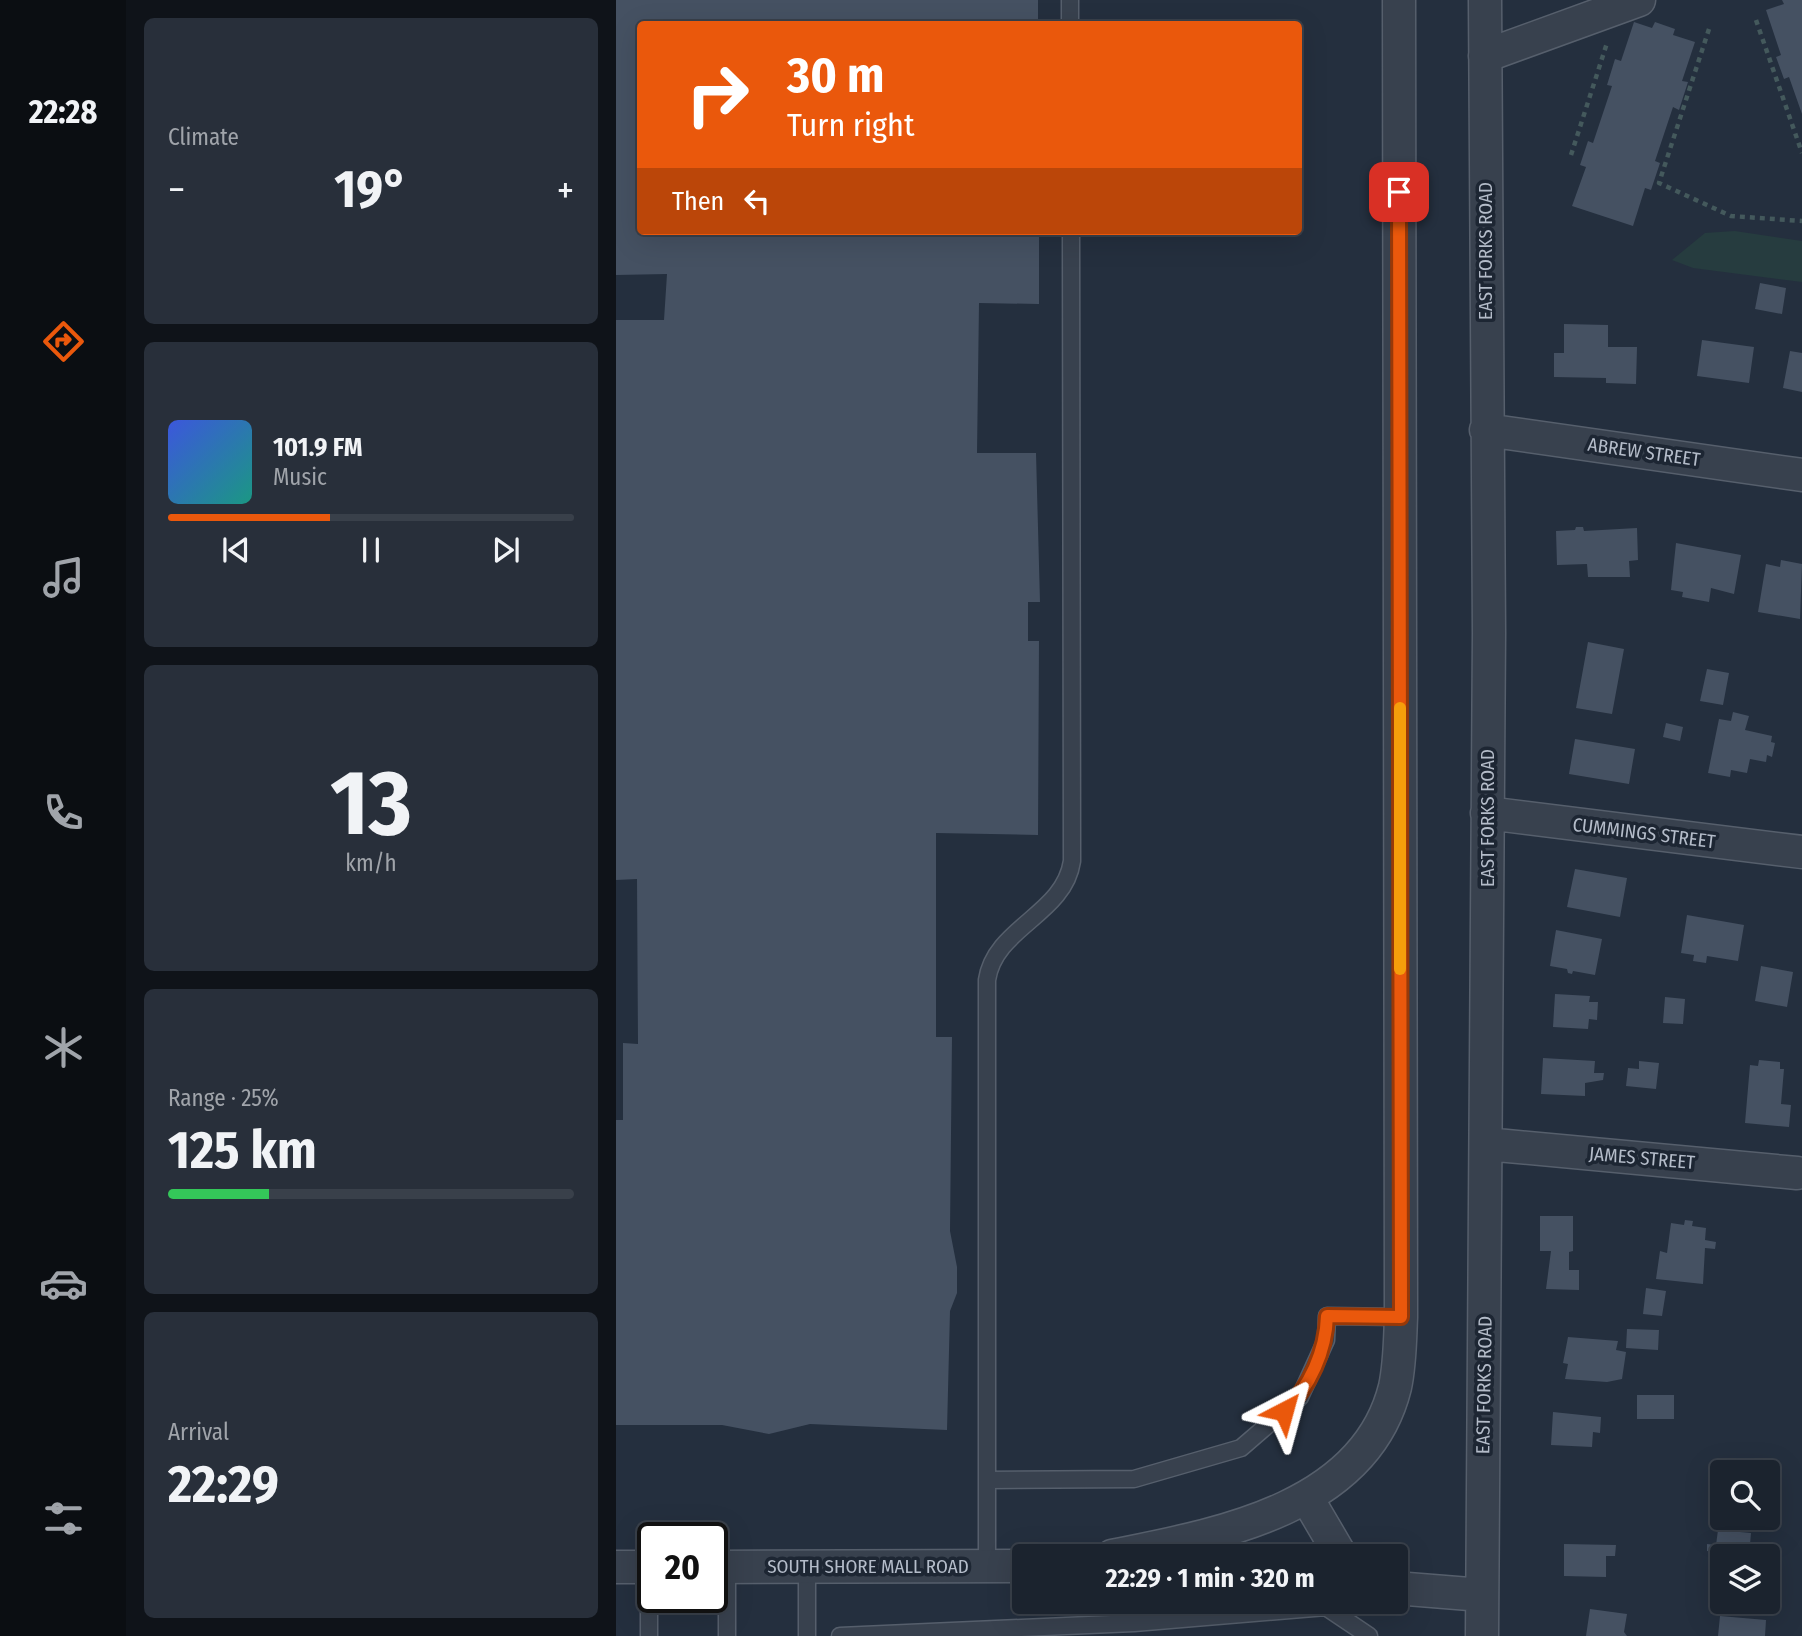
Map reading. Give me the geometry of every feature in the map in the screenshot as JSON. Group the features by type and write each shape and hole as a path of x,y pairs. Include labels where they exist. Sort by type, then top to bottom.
{"street":[{"path":"1162,1544 1267,1515 1307,1498 1356,1458 1382,1419 1395,1386 1401,1317 1399,0"},
{"name":"EAST FORKS ROAD","path":"1482,1636 1487,813 1485,0"},
{"path":"1485,55 1639,0"},
{"name":"ABREW STREET","path":"1486,430 1802,475"},
{"name":"CUMMINGS STREET","path":"1487,813 1802,852"},
{"name":"JAMES STREET","path":"1486,1144 1797,1173"},
{"path":"1307,1498 1334,1544"},
{"name":"SOUTH SHORE MALL ROAD","path":"728,1567 1012,1566"},
{"path":"616,1567 637,1567"},
{"path":"1408,1589 1482,1595"}],"lane":[{"path":"1070,0 1070,21"},
{"path":"987,1567 989,970 1003,946 1062,891 1072,861 1071,235"},
{"path":"987,1480 1134,1479 1241,1448 1300,1397 1326,1340 1327,1316 1401,1317"},
{"path":"807,1566 807,1636"},
{"path":"840,1636 1133,1623 1326,1607 1369,1636"},
{"path":"649,1636 650,1613"},
{"path":"725,1613 727,1636"},
{"path":"1133,1614 1133,1623"}],"path":[{"path":"1756,20 1802,153"},
{"path":"1709,29 1660,183 1731,216 1802,221"},
{"path":"1571,155 1611,32"}],"green space":[{"path":"1735,231 1802,241 1802,282 1693,268 1672,260 1705,233"}],"building":[{"path":"616,0 1038,0 1038,21 637,21 637,235 1039,235 1039,304 979,303 977,453 1036,453 1040,602 1028,602 1028,641 1039,641 1038,835 936,833 936,1037 952,1037 950,1231 957,1267 957,1293 950,1311 947,1430 810,1424 769,1434 722,1425 616,1425 616,1120 623,1120 623,1043 638,1044 637,879 616,880 616,320 664,320 667,274 616,275"},
{"path":"1782,0 1802,0 1802,114 1789,77 1784,79 1776,57 1781,55 1766,10 1784,4"},
{"path":"1634,22 1652,28 1655,22 1675,29 1673,35 1695,42 1682,81 1688,82 1679,110 1673,107 1655,161 1660,163 1651,190 1645,188 1633,226 1572,206 1586,167 1580,165 1588,141 1593,143 1612,86 1607,85 1615,59 1621,61"},
{"path":"1760,283 1786,288 1782,314 1755,309"},
{"path":"1564,324 1608,325 1608,347 1637,347 1636,384 1606,383 1606,378 1554,377 1554,353 1564,353"},
{"path":"1702,340 1754,347 1749,383 1697,376"},
{"path":"1790,351 1802,353 1802,392 1783,388"},
{"path":"1576,527 1583,527 1584,531 1637,528 1638,560 1629,561 1630,577 1588,577 1587,564 1557,565 1556,531 1575,530"},
{"path":"1676,543 1741,555 1734,594 1711,588 1709,602 1682,597 1683,592 1671,590"},
{"path":"1781,560 1802,564 1800,619 1758,612 1766,564 1780,567"},
{"path":"1588,642 1624,649 1612,714 1576,708"},
{"path":"1707,669 1729,673 1723,705 1700,701"},
{"path":"1733,712 1749,716 1745,730 1772,736 1771,742 1775,743 1772,757 1767,755 1766,762 1750,759 1747,773 1731,770 1730,777 1708,773 1719,719 1731,721"},
{"path":"1666,723 1683,727 1680,741 1663,737"},
{"path":"1575,739 1635,749 1629,784 1569,774"},
{"path":"1575,869 1627,878 1620,917 1567,907"},
{"path":"1687,915 1744,925 1738,961 1707,956 1706,963 1693,961 1694,955 1681,953"},
{"path":"1556,930 1602,939 1595,975 1573,971 1572,974 1568,973 1567,969 1550,966"},
{"path":"1761,966 1793,972 1787,1007 1755,1001"},
{"path":"1555,994 1590,996 1589,1002 1598,1002 1597,1020 1589,1019 1588,1029 1553,1027"},
{"path":"1665,997 1685,999 1683,1024 1663,1023"},
{"path":"1543,1058 1595,1061 1594,1073 1604,1073 1603,1080 1585,1083 1585,1096 1541,1094"},
{"path":"1759,1060 1780,1062 1780,1069 1784,1069 1781,1104 1791,1105 1789,1127 1745,1123 1750,1065 1758,1066"},
{"path":"1639,1061 1659,1063 1656,1089 1626,1086 1628,1068 1639,1069"},
{"path":"1540,1216 1573,1216 1573,1251 1569,1252 1569,1270 1579,1270 1579,1290 1546,1289 1551,1251 1540,1251"},
{"path":"1685,1220 1693,1221 1692,1226 1706,1228 1705,1240 1716,1242 1715,1249 1705,1248 1703,1284 1656,1279 1660,1251 1667,1253 1671,1223 1684,1225"},
{"path":"1646,1288 1666,1291 1662,1316 1643,1314"},
{"path":"1627,1329 1659,1330 1658,1350 1626,1348"},
{"path":"1568,1337 1618,1341 1616,1350 1626,1352 1622,1379 1607,1382 1565,1379 1568,1364 1563,1363"},
{"path":"1637,1395 1674,1395 1674,1419 1637,1419"},
{"path":"1553,1412 1601,1417 1600,1433 1593,1432 1592,1447 1551,1445"},
{"path":"1718,1530 1751,1533 1750,1544 1716,1544"},
{"path":"1564,1544 1616,1545 1615,1556 1606,1556 1606,1577 1564,1576"},
{"path":"1590,1609 1627,1614 1624,1632 1627,1636 1586,1636"},
{"path":"1720,1616 1766,1620 1765,1636 1718,1636"}],"slow traffic":[{"path":"1400,708 1400,969"}],"route":[{"path":"1284,1411 1300,1397 1326,1340 1327,1316 1401,1317 1399,192"}]}
